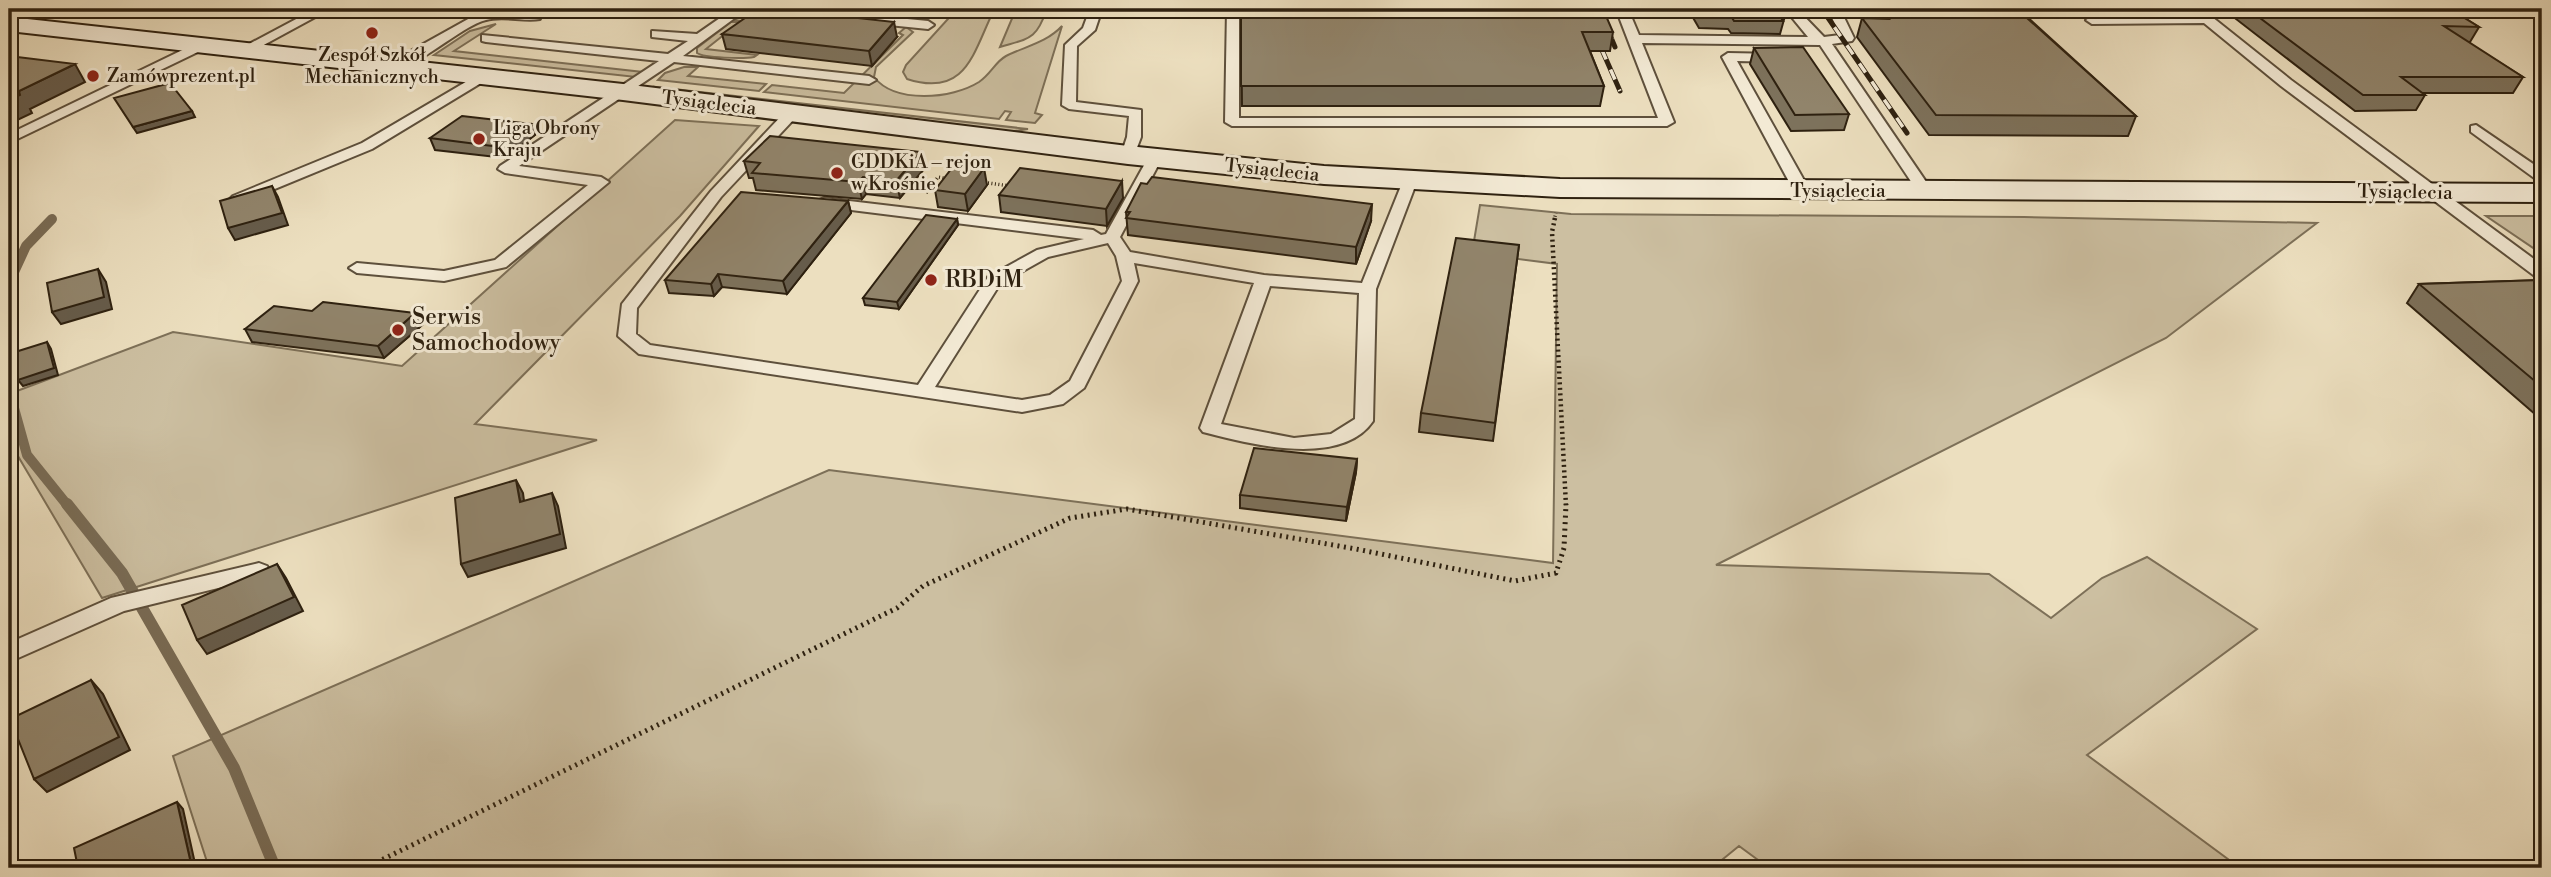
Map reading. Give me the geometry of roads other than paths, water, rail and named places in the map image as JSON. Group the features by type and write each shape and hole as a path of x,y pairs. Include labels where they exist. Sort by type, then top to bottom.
{"street":[{"name":"Tysiąclecia","path":"9,24 623,92 1142,156 1410,181 1560,188 1802,191 2542,193"}],"lane":[{"path":"242,51 324,9"},
{"path":"357,268 444,276 500,264 601,182 505,169 623,92 741,9"},
{"path":"770,9 928,25"},
{"path":"1096,9 1088,30 1072,45 1069,105 1136,113 1134,136 1142,156 1112,237"},
{"path":"1233,9 1233,122 1667,122 1622,9"},
{"path":"1791,9 1821,41 1925,192"},
{"path":"1634,39 1821,41 1848,38 1834,9"},
{"path":"2195,9 2286,83 2542,273"},
{"path":"389,67 433,46 483,16 536,16"},
{"path":"2092,20 2208,19"},
{"path":"677,26 660,34 699,38"},
{"path":"486,38 870,80"},
{"path":"9,139 199,46"},
{"path":"1795,58 1728,57 1802,191"},
{"path":"225,206 367,146 481,77"},
{"path":"791,114 716,194 628,307 627,336 645,350 1022,406 1056,400 1078,384 1130,281 1125,256 1112,237 804,201"},
{"path":"2476,129 2542,177"},
{"path":"1264,280 1210,428 1294,444 1336,440 1364,421 1368,289 1410,181"},
{"path":"716,194 739,195"},
{"path":"923,391 994,281 1043,253 1112,237"},
{"path":"1125,256 1264,280 1368,289"},
{"path":"9,653 119,604 259,571"}],"waterway":[{"path":"9,283 26,246 52,219"},
{"path":"9,390 27,455 68,506"},
{"path":"67,504 122,573 234,768 275,868"}],"railway":[{"path":"1584,9 1620,91"},
{"path":"1599,9 1615,47"},
{"path":"1822,9 1907,133"}],"place":[{"name":"Zespół Szkół Mechanicznych","path":"372,33"},
{"name":"Zamówprezent.pl","path":"93,76"},
{"name":"Liga Obrony Kraju","path":"479,139"},
{"name":"GDDKiA – rejon w Krośnie","path":"837,173"},
{"name":"RBDiM","path":"931,280"},
{"name":"Serwis Samochodowy","path":"398,330"}]}
